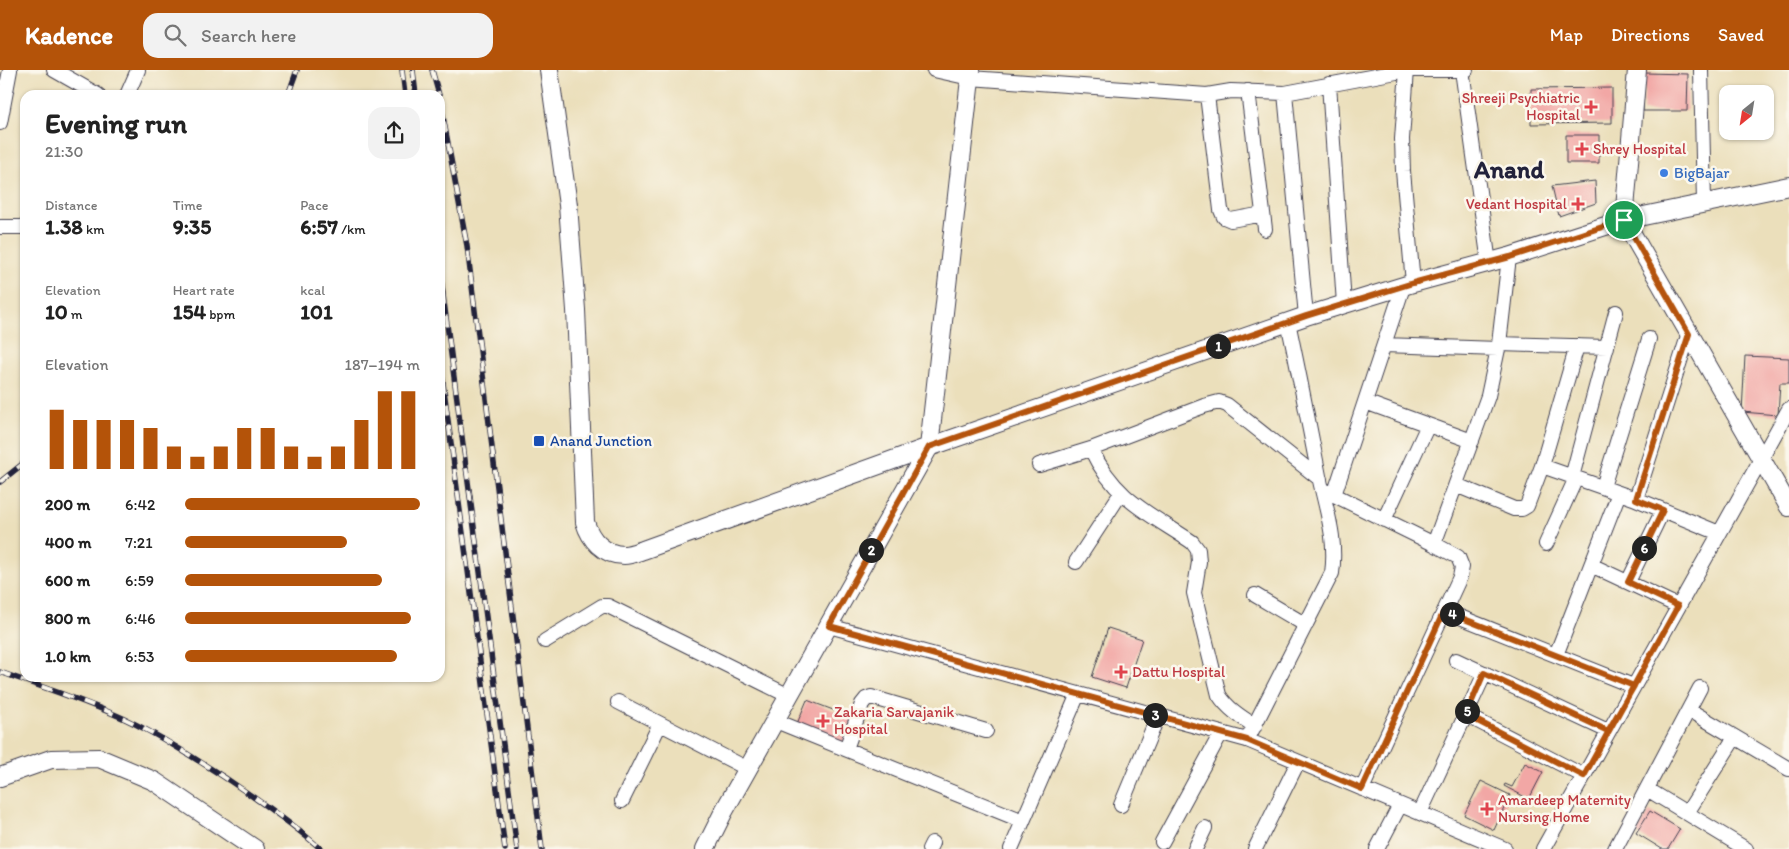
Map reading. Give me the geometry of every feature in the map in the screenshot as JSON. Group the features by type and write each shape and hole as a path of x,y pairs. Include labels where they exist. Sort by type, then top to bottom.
{"street":[{"path":"0,123 10,70"},
{"path":"54,70 89,90"},
{"path":"128,90 138,70"},
{"path":"548,70 568,204 576,310 585,522 589,535 599,546 610,552 624,555 643,550 929,447 1306,316 1510,257 1624,220 1789,186"},
{"path":"934,70 1207,95 1231,91 1285,93 1408,70 1466,70"},
{"path":"1325,488 1365,402 1384,345 1408,285 1402,139 1408,70"},
{"path":"1462,70 1489,263"},
{"path":"1637,70 1624,220 1789,507"},
{"path":"1701,70 1704,203"},
{"path":"705,849 724,811 929,447 970,74"},
{"path":"1329,84 1344,304"},
{"path":"1248,91 1265,228"},
{"path":"1285,93 1306,316"},
{"path":"1207,95 1221,210 1224,217 1231,220 1263,214"},
{"path":"0,227 20,227"},
{"path":"1434,544 1488,396 1499,347 1510,257"},
{"path":"1546,544 1574,477 1616,312"},
{"path":"1247,740 1332,573 1335,556 1325,488 1288,322"},
{"path":"1636,499 1689,334"},
{"path":"1603,487 1649,339"},
{"path":"1384,345 1577,346 1607,348"},
{"path":"1456,485 1514,508 1522,509 1527,506 1542,466 1577,346"},
{"path":"1039,465 1091,449 1219,402 1227,405 1325,488 1458,557 1462,567 1460,577 1362,789"},
{"path":"1365,402 1472,442"},
{"path":"1543,849 1789,409"},
{"path":"1384,520 1428,425"},
{"path":"1091,449 1099,466 1121,493 1135,505 1192,542 1198,550 1199,562 1194,593 1219,695 1231,710 1255,726"},
{"path":"1542,466 1636,499 1719,532"},
{"path":"1076,562 1121,493"},
{"path":"1556,656 1619,493"},
{"path":"1628,582 1663,510"},
{"path":"1591,565 1678,606"},
{"path":"1255,595 1306,625"},
{"path":"545,641 602,606 608,606 789,696"},
{"path":"1444,611 1634,686"},
{"path":"829,626 1247,740 1505,849"},
{"path":"1456,660 1608,731"},
{"path":"1420,813 1484,673"},
{"path":"1615,849 1700,688"},
{"path":"1011,849 1078,694"},
{"path":"846,749 862,704 871,697 986,731"},
{"path":"618,702 748,770"},
{"path":"1689,710 1789,769"},
{"path":"1466,715 1584,776"},
{"path":"1121,805 1158,716"},
{"path":"776,721 1023,821"},
{"path":"622,801 660,724"},
{"path":"1162,842 1221,733"},
{"path":"1687,812 1735,737"},
{"path":"0,777 51,759 99,758 154,781 255,849"},
{"path":"1254,849 1298,762"},
{"path":"1647,789 1746,849"},
{"path":"1377,849 1400,805"},
{"path":"1195,849 1205,828"}],"building":[{"path":"1645,73 1688,74 1687,111 1643,111"},
{"path":"1612,88 1612,123 1531,124 1531,89"},
{"path":"1566,135 1599,135 1599,163 1566,163"},
{"path":"1595,181 1596,203 1559,216 1552,186"},
{"path":"1745,356 1789,358 1789,383 1780,383 1778,415 1742,412"},
{"path":"1108,628 1142,639 1126,688 1092,677"},
{"path":"807,700 854,718 842,746 796,726"},
{"path":"1525,763 1543,772 1529,799 1504,786 1505,784 1512,787"},
{"path":"1481,781 1510,795 1494,830 1464,815"},
{"path":"1650,811 1680,829 1668,849 1662,849 1636,833"}],"railway":[{"path":"290,90 297,70"},
{"path":"402,70 404,90"},
{"path":"413,70 415,90"},
{"path":"432,70 438,90"},
{"path":"445,127 467,246 542,849"},
{"path":"445,309 517,849"},
{"path":"445,398 505,849"},
{"path":"0,482 20,466"},
{"path":"0,672 20,679"},
{"path":"29,682 94,706 152,733 242,789 288,822 321,849"}],"place":[{"name":"Shreeji Psychiatric Hospital","path":"1591,107"},
{"name":"Shrey Hospital","path":"1582,149"},
{"name":"BigBajar","path":"1664,173"},
{"name":"Vedant Hospital","path":"1578,204"},
{"name":"Anand Junction","path":"539,441"},
{"name":"Dattu Hospital","path":"1121,672"},
{"name":"Zakaria Sarvajanik Hospital","path":"823,721"},
{"name":"Amardeep Maternity Nursing Home","path":"1487,809"}],"district":[{"name":"Anand","path":"1509,169"}],"route":[{"path":"1624,220 1510,257 1413,283 1306,316 929,447 829,626 1247,740 1362,789 1444,611 1634,686 1608,731 1484,673 1466,715 1584,776 1634,686 1678,606 1628,582 1663,510 1636,499 1689,334 1624,220"}]}
